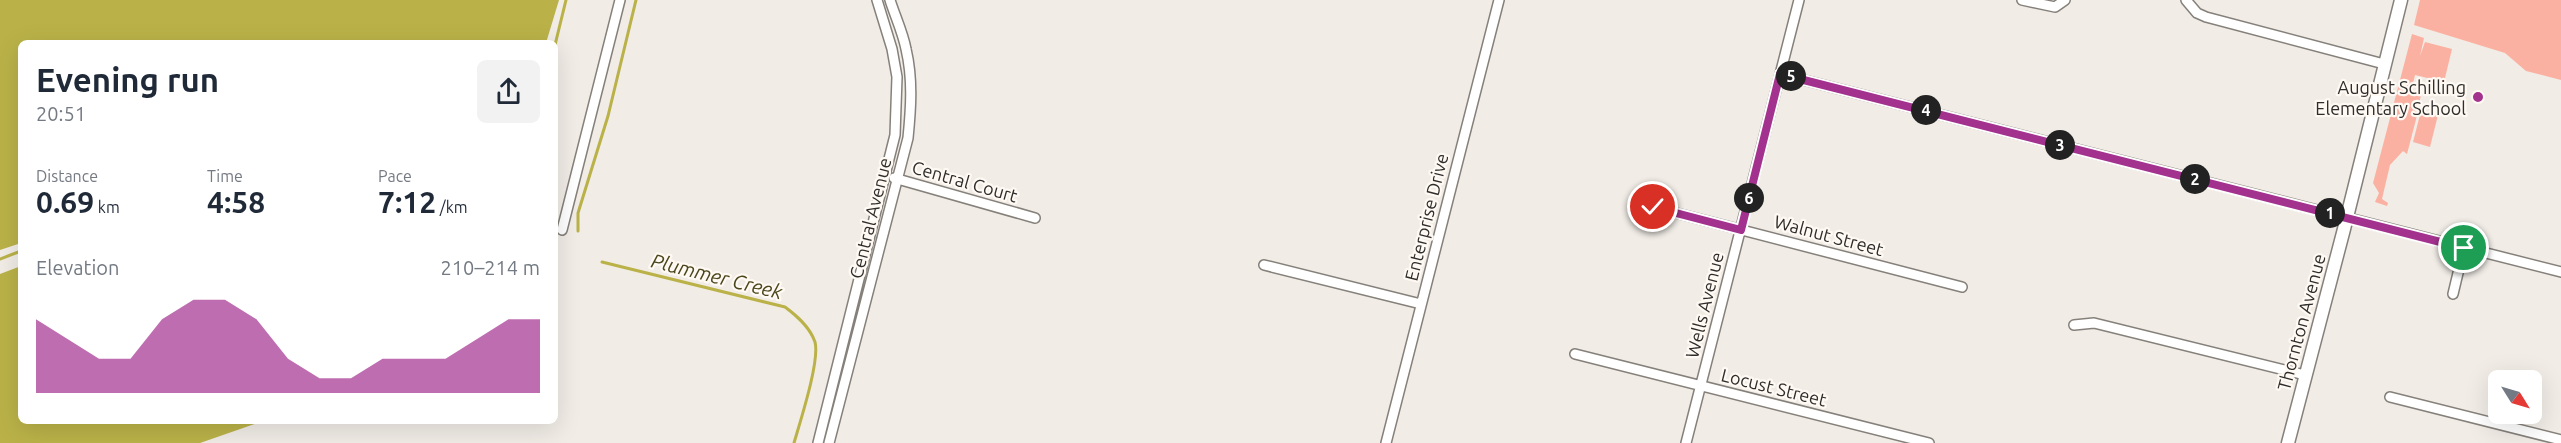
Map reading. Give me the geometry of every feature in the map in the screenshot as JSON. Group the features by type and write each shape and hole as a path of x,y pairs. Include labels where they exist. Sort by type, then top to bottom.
{"main road":[{"name":"Thornton Avenue","path":"2288,443 2401,0"}],"street":[{"path":"562,230 620,0"},
{"name":"Central Avenue","path":"818,443 895,135 897,77 892,49 877,0"},
{"name":"Central Avenue","path":"829,443 908,138 912,103 906,47 891,0"},
{"name":"Enterprise Drive","path":"1386,443 1499,0"},
{"name":"Wells Avenue","path":"1686,443 1799,0"},
{"path":"2022,0 2049,7 2061,5 2065,0"},
{"path":"2187,3 2206,17 2384,64"},
{"path":"1780,74 2561,272"},
{"name":"Central Court","path":"886,176 1035,218"},
{"name":"Walnut Street","path":"1653,207 1962,287"},
{"path":"2453,294 2464,248"},
{"path":"1264,265 1421,304"},
{"path":"2074,325 2094,322 2305,375"},
{"name":"Locust Street","path":"1575,354 1929,443"},
{"path":"2390,397 2561,440"}],"shaded area":[{"path":"0,0 559,0 547,40 18,40 18,244 0,250"},
{"path":"2420,0 2561,0 2561,80 2526,71 2505,53 2414,25"},
{"path":"2412,34 2424,38 2420,56 2425,42 2452,49 2444,82 2415,75 2411,92 2421,95 2419,108 2407,154 2403,151 2390,165 2382,199 2388,203 2387,206 2375,202 2379,193 2373,183"},
{"path":"2421,111 2438,115 2430,147 2413,142"},
{"path":"18,267 18,424 254,424 200,443 0,443 0,274"}],"waterway":[{"path":"556,40 566,0"},
{"name":"Plummer Creek","path":"578,231 578,213 608,116 636,0"},
{"path":"0,259 18,252"},
{"name":"Plummer Creek","path":"602,262 785,307 798,318 813,337 816,351 809,392 794,443"}],"place":[{"name":"August Schilling Elementary School","path":"2478,97"}],"route":[{"path":"1653,207 1741,230 1780,74 2464,248"}]}
